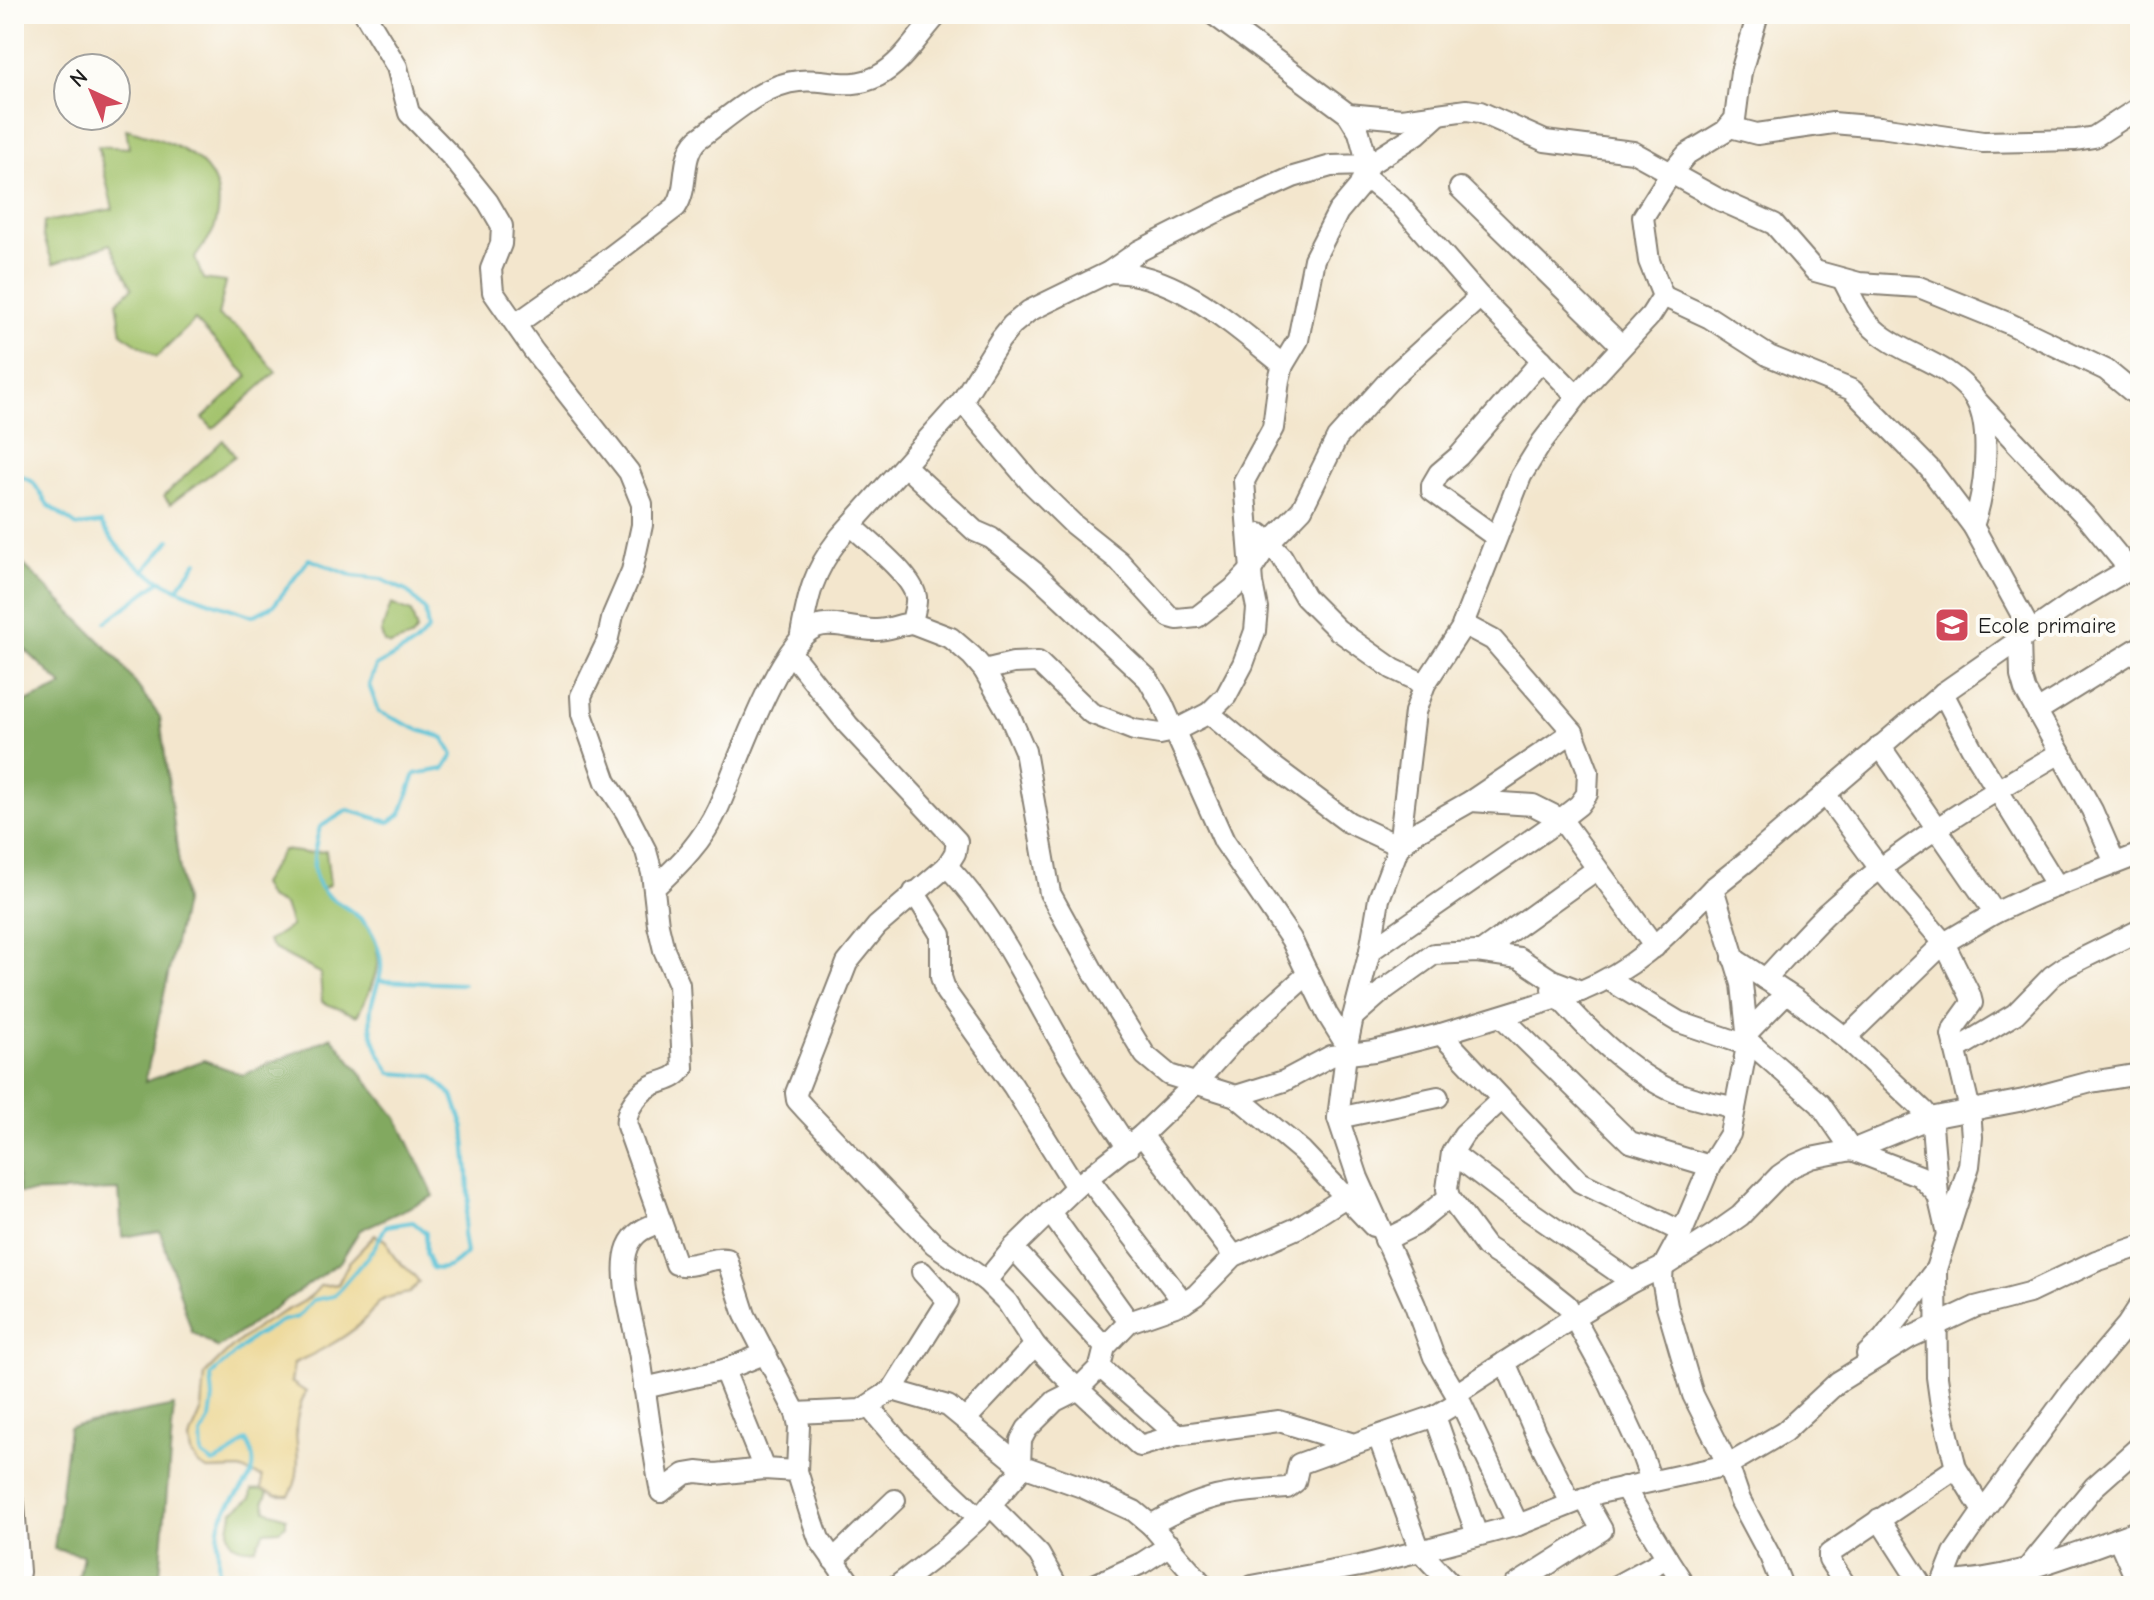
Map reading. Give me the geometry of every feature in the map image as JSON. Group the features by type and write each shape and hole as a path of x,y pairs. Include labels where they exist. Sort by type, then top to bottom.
{"street":[{"path":"365,14 397,67 409,113 452,157 488,202 502,226 501,244 491,269 493,292 534,351 629,472 642,504 642,525 632,571 613,615 607,642 581,696 582,714 606,782 646,851 661,937 679,984 683,1068 672,1079 653,1084 647,1089 628,1110 626,1117 676,1264 685,1266 726,1257 745,1315 796,1413 797,1471 819,1539 852,1586"},
{"path":"516,324 676,207 680,202 686,157 698,139 778,86 801,80 856,85 877,76 895,65 938,14"},
{"path":"1213,14 1348,114 1359,132 1366,170 1480,297 1577,396"},
{"path":"1758,14 1741,72 1735,119 1730,127 1687,154 1643,217 1649,261 1663,296 1710,318 1769,356 1852,390 1930,469 1973,526 2025,633 2021,676 2025,690 2092,810 2115,863"},
{"path":"1730,127 1757,134 1833,123 1983,142 2076,140 2094,137 2140,107"},
{"path":"1348,114 1402,119 1461,109 1480,112 1545,141 1633,152 1720,200 1774,224 1815,271 1843,280 1919,287 2008,323 2106,370 2140,398"},
{"path":"984,670 1013,663 1038,662 1096,716 1134,730 1160,734 1174,731 1209,713 1226,696 1243,664 1255,631 1257,608 1244,481 1273,428 1283,365 1298,340 1314,259 1331,222 1359,187 1366,170 1417,134 1439,114"},
{"path":"654,888 699,843 718,808 756,716 795,646 816,571 840,537 962,401 982,366 1012,325 1029,311 1109,272 1139,251 1293,177 1331,166 1366,170"},
{"path":"1460,188 1621,345"},
{"path":"1109,272 1132,272 1183,293 1243,333 1283,365"},
{"path":"1236,1096 1284,1081 1346,1049 1374,1051 1441,1034 1502,1017 1609,980 1655,947 1713,888 1943,693 2025,633 2135,568 1958,379 1876,330 1860,311 1843,280"},
{"path":"1353,1192 1338,1118 1346,1049 1379,899 1399,846 1415,712 1425,684 1463,624 1521,476 1577,396 1651,315 1663,296"},
{"path":"962,401 1032,484 1074,525 1119,561 1170,617 1197,617 1233,589 1251,570 1269,543 1302,509 1337,438 1392,377 1480,297"},
{"path":"1496,537 1432,491 1432,485 1439,473 1459,456 1542,360"},
{"path":"1973,526 1985,480 1985,451 1977,401"},
{"path":"905,466 975,531 991,538 1027,565 1142,673 1157,694 1224,841 1291,939 1346,1049"},
{"path":"1249,525 1282,557 1305,597 1338,630 1393,669 1425,684"},
{"path":"852,526 913,589 916,601 912,623"},
{"path":"795,646 821,625 879,631 912,623 951,638 984,670 1009,714 1025,751 1050,893 1145,1055 1169,1075 1236,1096 1353,1192 1384,1238 1415,1305 1434,1357 1458,1398 1518,1525"},
{"path":"1370,951 1561,819 1587,794 1588,771 1573,732 1493,640 1463,624"},
{"path":"795,646 848,725 956,837 955,853 947,866 914,892 861,944 847,963 796,1097 934,1244 986,1281 1007,1302 1035,1345 1077,1390 1140,1446 1177,1435 1279,1421 1354,1444"},
{"path":"2037,711 2140,647"},
{"path":"1943,693 1996,790 2057,886"},
{"path":"1209,713 1270,764 1348,822 1399,846"},
{"path":"1399,846 1573,732"},
{"path":"1880,746 1995,913"},
{"path":"1765,979 1827,913 1881,870 1996,790 2060,753"},
{"path":"1825,794 1881,870 1944,943 1972,1003 1952,1035 1970,1110 1972,1137 1969,1166 1936,1269 1937,1377 1956,1468 1983,1511"},
{"path":"1471,801 1533,805 1561,819 1655,947"},
{"path":"1846,1038 1944,943 1995,913 2140,854"},
{"path":"947,866 995,925 1066,1051 1135,1142 1234,1256"},
{"path":"1481,952 1597,869"},
{"path":"1713,888 1742,984 1747,1040 1730,1134 1710,1166 1682,1232 1663,1267 1667,1306 1693,1395 1782,1586"},
{"path":"914,892 940,931 941,977 946,992 1082,1182 1184,1303"},
{"path":"1957,1049 2015,1014 2065,967 2140,930"},
{"path":"1353,1017 1385,989 1434,954 1481,952 1519,958 1552,980 1581,991"},
{"path":"1733,958 1846,1038 1930,1118 1938,1195 1947,1235"},
{"path":"1538,970 1599,1038 1655,1083 1677,1093 1735,1108"},
{"path":"986,1281 1013,1248 1050,1212 1082,1182 1135,1142 1194,1085 1246,1028 1308,974"},
{"path":"1609,980 1679,1022 1747,1040 1820,1104 1852,1150 1920,1176 1938,1195"},
{"path":"1747,1040 1786,993"},
{"path":"1502,1017 1630,1142 1710,1166"},
{"path":"1441,1034 1580,1182 1682,1232"},
{"path":"1151,1525 1183,1506 1228,1492 1287,1488 1295,1482 1299,1464 1435,1416 1505,1362 1632,1282 1663,1267 1740,1216 1793,1166 1811,1158 1852,1150 1930,1118 2140,1074"},
{"path":"1338,1118 1438,1097"},
{"path":"1501,1100 1464,1134 1452,1153 1447,1189 1449,1197 1486,1247 1567,1305 1616,1397 1651,1480"},
{"path":"1452,1153 1632,1282"},
{"path":"897,1586 945,1549 1017,1475 1021,1440 1027,1429 1055,1401 1077,1390 1129,1322 1184,1303 1204,1288 1234,1256 1297,1228 1353,1192"},
{"path":"1384,1238 1415,1225 1449,1197"},
{"path":"1050,1212 1129,1322"},
{"path":"661,1222 638,1232 629,1245 624,1273 661,1492 685,1474 697,1472 797,1471"},
{"path":"1838,1382 1909,1338 1975,1307 2029,1293 2096,1261 2140,1246"},
{"path":"1013,1248 1103,1357 1177,1435"},
{"path":"1252,1586 1285,1583 1420,1551 1518,1525 1578,1500 1624,1487 1728,1465 1784,1432 1838,1382 1883,1339 1936,1269"},
{"path":"796,1413 847,1412 869,1407 892,1390 947,1303 947,1298 922,1272"},
{"path":"1935,1585 1983,1511 2071,1391 2140,1305"},
{"path":"966,1419 1035,1345"},
{"path":"644,1388 724,1370 764,1354"},
{"path":"1505,1362 1535,1432 1578,1500 1602,1530 1514,1586"},
{"path":"724,1370 764,1469"},
{"path":"892,1390 948,1406 1020,1465 1082,1487 1134,1511 1170,1545 1204,1586"},
{"path":"869,1407 899,1442 1039,1554 1057,1586"},
{"path":"1435,1416 1477,1535"},
{"path":"1378,1436 1420,1551 1453,1586"},
{"path":"2030,1578 2094,1487 2140,1446"},
{"path":"1838,1584 1829,1554 1956,1468"},
{"path":"1624,1487 1685,1586"},
{"path":"833,1560 895,1500"},
{"path":"14,1504 19,1572 16,1586"},
{"path":"1879,1519 1935,1585"},
{"path":"1935,1585 2030,1578 2140,1530"},
{"path":"2118,1538 2139,1586"},
{"path":"1092,1586 1142,1563 1170,1545"},
{"path":"1616,1586 1667,1558"},
{"path":"1351,1568 1363,1586"}],"green space":[{"path":"132,131 181,149 208,171 216,186 219,204 214,230 195,258 203,279 226,282 218,316 241,330 276,372 213,429 203,418 248,376 195,320 157,357 122,334 117,302 132,288 110,244 53,264 43,235 44,222 113,209 98,146 129,148 126,132"},
{"path":"223,440 235,456 170,504 164,496"},
{"path":"14,555 117,658 160,717 184,902 145,1082 204,1060 243,1075 332,1037 397,1118 434,1196 360,1230 340,1262 218,1348 192,1332 160,1231 122,1237 119,1190 19,1193 14,1145 14,707 63,686 14,639"},
{"path":"391,604 411,612 417,630 411,638 390,645 384,642 381,633"},
{"path":"283,850 306,853 326,851 330,884 321,890 359,917 371,932 378,956 376,968 369,993 357,1016 322,1002 320,973 274,949 268,941 291,926 284,905 268,898 261,884"},
{"path":"174,1406 159,1586 77,1586 83,1555 54,1549 69,1427"},
{"path":"252,1490 268,1492 264,1500 266,1510 286,1517 286,1525 279,1530 265,1531 255,1548 233,1544 229,1527 233,1511 251,1498"}],"sand":[{"path":"375,1235 387,1241 393,1255 419,1282 410,1293 383,1300 345,1336 294,1363 291,1382 306,1392 297,1421 296,1480 289,1495 262,1489 262,1477 240,1469 208,1470 199,1465 191,1453 189,1440 202,1410 205,1374 255,1329 304,1301 320,1286 338,1284 349,1262"}],"waterway":[{"path":"14,472 33,482 48,505 77,526 101,523 131,560 167,584 253,616 274,605 309,559 353,576 381,579 408,592 425,610 428,630 415,644 376,666 369,685 379,712 444,738 453,755 444,769 415,774 401,814 389,822 348,810 320,827 314,856 315,876 322,889 358,916 369,929 378,948 381,971 370,1022 374,1040 386,1065 391,1073 432,1076 453,1096 464,1128 468,1172 469,1199 463,1234 466,1253 450,1266 432,1268 426,1253 426,1233 413,1222 386,1226 373,1250 334,1296 313,1300 298,1317 281,1321 252,1338 211,1375 213,1398 210,1419 201,1435 202,1455 213,1463 231,1454 246,1440 253,1465 246,1484 220,1523 219,1586"},
{"path":"144,571 170,540"},
{"path":"177,589 197,562"},
{"path":"106,622 160,581"},
{"path":"380,981 463,984"}],"place":[{"name":"Ecole primaire","path":"1952,625"}]}
